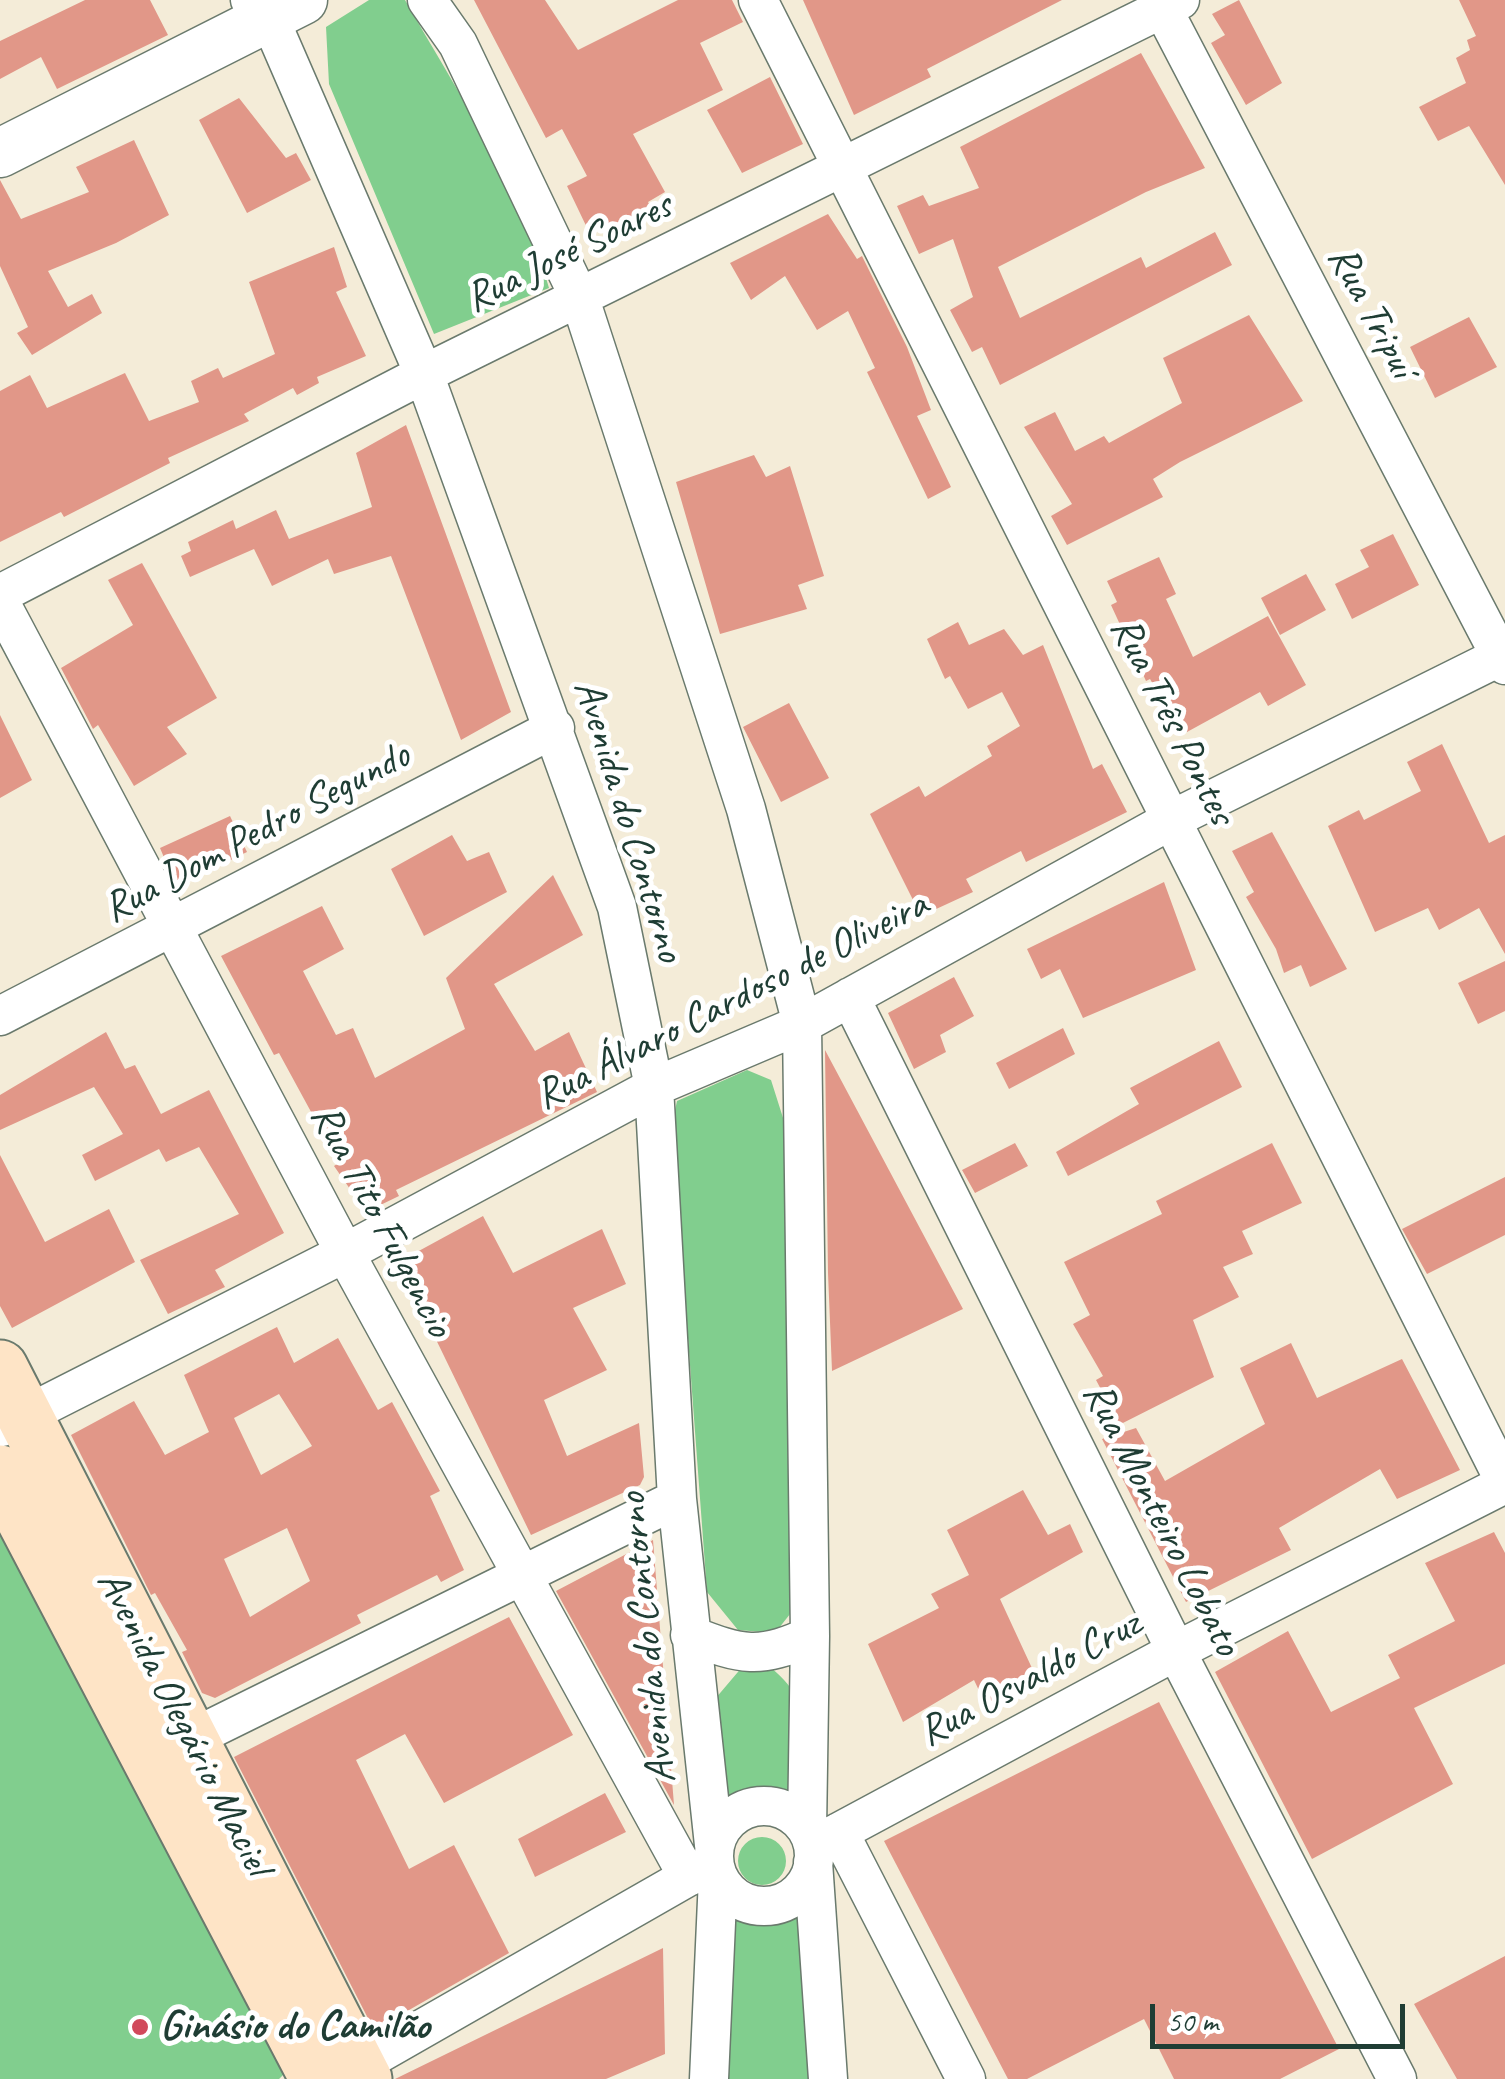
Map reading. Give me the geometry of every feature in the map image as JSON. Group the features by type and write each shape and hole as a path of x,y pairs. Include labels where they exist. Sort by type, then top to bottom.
{"main road":[{"name":"Avenida Olegário Maciel","path":"0,1368 12,1422 170,1750 343,2076"},
{"name":"Avenida Olegário Maciel","path":"0,1473 170,1750"}],"street":[{"path":"428,0 458,44 580,299 746,809 802,1024 810,1636 828,2079"},
{"name":"Rua Três Pontes","path":"758,0 1505,1483"},
{"name":"Rua José Soares","path":"0,594 424,374 1167,3"},
{"name":"Rua Tripuí","path":"1167,3 1504,659"},
{"path":"0,153 274,5"},
{"name":"Avenida do Contorno","path":"274,5 424,374 617,907 654,1087 677,1499 709,1865 709,2079"},
{"name":"Rua Tito Fulgencio","path":"0,602 521,1575 709,1865"},
{"name":"Rua Álvaro Cardoso de Oliveira","path":"12,1422 346,1253 654,1087 802,1024 1172,820 1504,659"},
{"name":"Rua Dom Pedro Segundo","path":"0,1016 555,728"},
{"name":"Rua Monteiro Lobato","path":"850,997 1176,1651 1397,2079"},
{"name":"Rua Osvaldo Cruz","path":"818,1843 1176,1651 1505,1483"},
{"path":"170,1750 677,1499"},
{"path":"690,1635 737,1653 776,1652 810,1636"},
{"path":"343,2076 709,1865 732,1816 748,1808 781,1809 818,1843 966,2079"},
{"path":"709,1865 740,1901 771,1906 800,1891 818,1843"}],"green space":[{"path":"369,0 405,0 506,178 549,288 434,334 329,84 326,27"},
{"path":"747,1070 771,1080 784,1121 798,1604 775,1633 738,1630 707,1592 672,1124 677,1101"},
{"path":"0,1515 284,2074 279,2079 0,2079"},
{"path":"767,1665 784,1680 802,1711 806,1747 804,1808 782,1800 762,1799 719,1812 715,1699 743,1666"},
{"path":"762,1837 779,1844 786,1861 779,1878 762,1885 745,1878 738,1861 745,1844"},
{"path":"809,1895 821,2079 724,2079 732,1912 756,1916"}],"building":[{"path":"85,0 150,0 168,35 57,89 41,57 0,79 0,41"},
{"path":"474,0 545,0 578,50 678,0 732,0 743,22 700,43 723,90 633,134 665,192 648,202 652,209 608,231 605,226 590,234 567,186 587,176 562,129 546,138"},
{"path":"803,0 1062,0 927,69 931,77 854,115"},
{"path":"1239,0 1282,83 1246,105 1211,43 1225,35 1212,14"},
{"path":"1459,0 1505,0 1505,185 1469,126 1438,141 1419,107 1466,83 1456,58 1470,50 1467,40 1476,36"},
{"path":"1141,53 1205,168 1146,192 998,267 1020,318 1141,257 1146,268 1215,232 1232,265 1000,385 982,347 972,352 950,310 973,297 953,239 919,254 897,206 923,195 929,206 979,188 960,147"},
{"path":"770,77 803,144 742,173 707,110"},
{"path":"239,98 286,158 296,153 311,180 247,213 199,120"},
{"path":"134,140 169,215 116,243 48,271 68,307 92,294 102,313 32,355 17,333 28,327 0,266 0,180 21,219 89,192 76,167"},
{"path":"828,214 857,259 862,256 907,347 931,410 917,416 951,487 928,499 867,372 875,368 848,311 817,330 785,276 751,300 730,263"},
{"path":"334,247 347,287 336,292 366,356 317,377 319,383 297,395 293,388 244,414 249,421 168,458 170,463 64,517 61,512 0,542 0,391 30,375 47,408 125,373 149,421 199,402 191,381 218,368 223,378 275,354 249,282"},
{"path":"1249,315 1303,401 1180,462 1153,479 1163,497 1067,545 1051,516 1072,504 1024,427 1055,412 1075,451 1104,436 1109,443 1182,403 1163,358"},
{"path":"1469,317 1497,367 1435,398 1410,347"},
{"path":"406,425 511,712 461,740 391,556 334,574 328,559 272,586 254,549 190,577 181,556 191,551 188,542 233,520 236,529 276,510 289,539 372,507 356,453"},
{"path":"754,455 766,477 790,466 824,576 798,585 807,609 720,634 676,482"},
{"path":"1393,534 1419,585 1352,619 1335,584 1369,567 1360,550"},
{"path":"1159,557 1176,594 1166,599 1193,657 1268,616 1306,685 1268,706 1260,692 1187,732 1176,713 1171,715 1150,679 1146,681 1111,605 1117,602 1107,581"},
{"path":"142,563 217,698 167,727 187,754 134,786 98,725 93,729 61,668 133,625 108,580"},
{"path":"1306,574 1326,610 1280,635 1261,598"},
{"path":"958,622 969,645 1004,629 1023,655 1043,645 1093,769 1102,764 1127,812 1026,862 1021,851 966,879 973,892 921,916 870,814 919,786 925,797 992,756 987,746 1020,726 1002,692 968,709 950,676 945,679 927,639"},
{"path":"789,703 829,778 781,802 743,727"},
{"path":"0,715 32,780 0,798"},
{"path":"1442,744 1489,843 1505,835 1505,954 1479,908 1439,930 1428,908 1375,932 1328,826 1359,810 1364,820 1421,791 1407,762"},
{"path":"230,816 247,852 192,879 174,881 160,848"},
{"path":"1272,832 1347,969 1310,987 1301,965 1284,973 1276,949 1246,897 1254,892 1232,851"},
{"path":"452,835 467,861 489,852 507,892 424,936 391,869"},
{"path":"553,875 583,935 494,984 535,1051 569,1032 597,1092 396,1190 399,1196 366,1212 334,1166 337,1164 316,1121 279,1053 274,1055 221,956 322,906 344,949 303,971 336,1035 353,1028 375,1078 465,1029 446,978"},
{"path":"1164,882 1196,970 1083,1018 1060,969 1041,979 1027,949"},
{"path":"1505,961 1505,1011 1478,1024 1458,983"},
{"path":"954,977 974,1016 940,1035 946,1052 914,1069 888,1013"},
{"path":"1063,1028 1075,1054 1009,1089 996,1063"},
{"path":"106,1032 125,1069 135,1065 161,1114 209,1090 284,1233 215,1270 225,1287 168,1314 140,1260 239,1214 199,1147 166,1162 159,1149 95,1181 82,1155 123,1134 94,1087 0,1130 0,1095"},
{"path":"1219,1041 1242,1087 1068,1176 1056,1152 1139,1104 1130,1088"},
{"path":"825,1050 963,1309 832,1371 828,1273"},
{"path":"1015,1143 1028,1166 975,1193 962,1170"},
{"path":"1272,1143 1302,1203 1242,1231 1253,1254 1223,1267 1239,1297 1193,1320 1214,1377 1109,1430 1093,1402 1104,1395 1096,1380 1103,1376 1073,1324 1090,1315 1064,1262 1162,1214 1156,1201"},
{"path":"0,1155 45,1242 109,1209 135,1262 12,1328 0,1306"},
{"path":"1505,1177 1505,1235 1427,1274 1402,1229"},
{"path":"483,1216 513,1273 602,1229 626,1284 573,1308 607,1370 544,1400 567,1456 639,1423 644,1477 640,1485 531,1535 427,1321 393,1265"},
{"path":"277,1327 294,1363 338,1338 378,1410 392,1402 440,1491 430,1496 464,1570 441,1582 437,1575 357,1615 361,1623 215,1698 202,1693 182,1652 187,1650 155,1593 151,1595 71,1435 134,1401 165,1455 209,1432 184,1375","holes":["279,1394 312,1446 261,1475 234,1418","287,1528 310,1581 250,1617 224,1559"]},
{"path":"1291,1343 1317,1398 1402,1359 1460,1470 1397,1499 1380,1469 1279,1528 1291,1550 1186,1602 1102,1439 1136,1428 1165,1481 1265,1424 1240,1368"},
{"path":"1023,1490 1048,1535 1070,1524 1083,1552 1000,1599 1037,1679 986,1705 974,1680 903,1722 868,1644 939,1608 931,1594 969,1575 947,1530"},
{"path":"1494,1532 1505,1553 1505,1664 1414,1708 1453,1784 1312,1859 1215,1672 1288,1631 1331,1712 1400,1678 1388,1655 1455,1621 1425,1563"},
{"path":"653,1540 674,1805 556,1591"},
{"path":"509,1617 573,1735 444,1803 405,1734 356,1760 409,1869 454,1845 509,1953 374,2030 234,1757"},
{"path":"1159,1702 1339,2049 1280,2079 1174,2079 1144,2019 1027,2079 1008,2079 884,1841"},
{"path":"605,1793 626,1832 535,1877 518,1839"},
{"path":"663,1948 665,2054 606,2079 395,2079"},
{"path":"1505,1956 1505,2079 1457,2079 1414,2004"}],"place":[{"name":"Ginásio do Camilão","path":"140,2027"}]}
